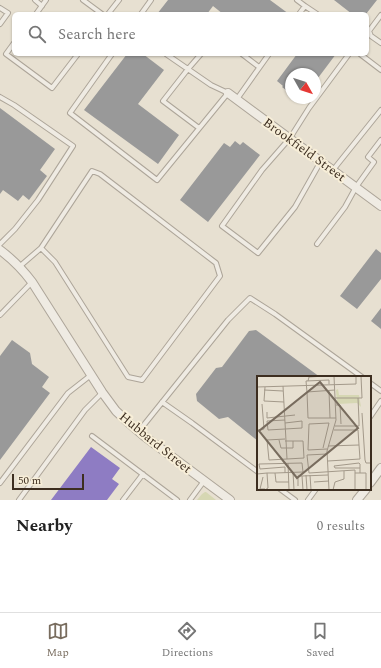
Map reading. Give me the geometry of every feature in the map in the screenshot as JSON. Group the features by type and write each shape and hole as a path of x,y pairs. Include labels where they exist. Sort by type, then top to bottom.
{"street":[{"name":"Brookfield Street","path":"228,93 381,206"},
{"name":"Hubbard Street","path":"0,250 11,259 32,282 102,393 116,411 130,424 230,500"},
{"path":"371,482 381,468"},
{"path":"357,500 365,490"}],"lane":[{"path":"35,0 42,6"},
{"path":"38,12 46,0"},
{"path":"83,0 99,12"},
{"path":"110,12 119,0"},
{"path":"142,12 151,0"},
{"path":"297,0 314,12"},
{"path":"300,12 305,6"},
{"path":"0,8 8,13 0,24"},
{"path":"381,15 369,31 371,36 381,43"},
{"path":"12,46 6,54 52,88 76,56"},
{"path":"111,56 70,113 157,180 228,93 211,85 169,56"},
{"path":"199,56 163,101 199,128"},
{"path":"245,56 259,67"},
{"path":"237,99 267,56"},
{"path":"321,161 295,207 258,253 222,226 262,170 290,138 309,108 348,56"},
{"path":"363,56 381,70"},
{"path":"0,97 14,105 72,146 38,200 15,229 0,244"},
{"path":"333,170 381,110"},
{"path":"317,244 345,206 356,187 374,162 368,157 381,140"},
{"path":"19,267 41,248 92,171 100,174 216,263 220,276 142,380 128,377 55,262 41,248"},
{"path":"0,315 32,282"},
{"path":"139,431 228,320 250,298 275,314 361,376"},
{"path":"0,483 68,393 91,375"},
{"path":"371,384 381,391"},
{"path":"19,500 86,410 102,393"},
{"path":"371,416 381,401"},
{"path":"162,402 257,471"},
{"path":"92,436 177,500"},
{"path":"124,500 143,474"},
{"path":"190,500 204,481"},
{"path":"281,490 294,500"},
{"path":"308,500 315,490"}],"green space":[{"path":"206,492 216,500 197,500"}],"building: Offices":[{"path":"91,447 120,468 112,479 119,484 107,500 51,500"}],"building: Industry":[{"path":"168,0 270,0 286,12 220,12 213,6 208,12 159,12"},
{"path":"334,0 377,0 368,12 349,12"},
{"path":"125,56 146,56 164,70 138,104 179,135 158,164 84,110"},
{"path":"296,56 334,56 321,74 321,68 287,68"},
{"path":"285,70 285,89 282,87 283,86 277,81"},
{"path":"0,108 55,149 40,170 47,176 29,200 23,195 18,201 3,190 0,194"},
{"path":"235,141 240,145 243,142 260,155 208,222 180,200 224,143 230,147"},
{"path":"376,249 381,253 381,279 357,309 340,296"},
{"path":"381,308 381,329 371,321"},
{"path":"256,330 319,376 257,376 257,440 228,417 219,419 197,401 196,394 216,368 222,367 249,331"},
{"path":"12,340 30,353 32,364 49,377 42,387 50,393 0,460 0,356"}]}
